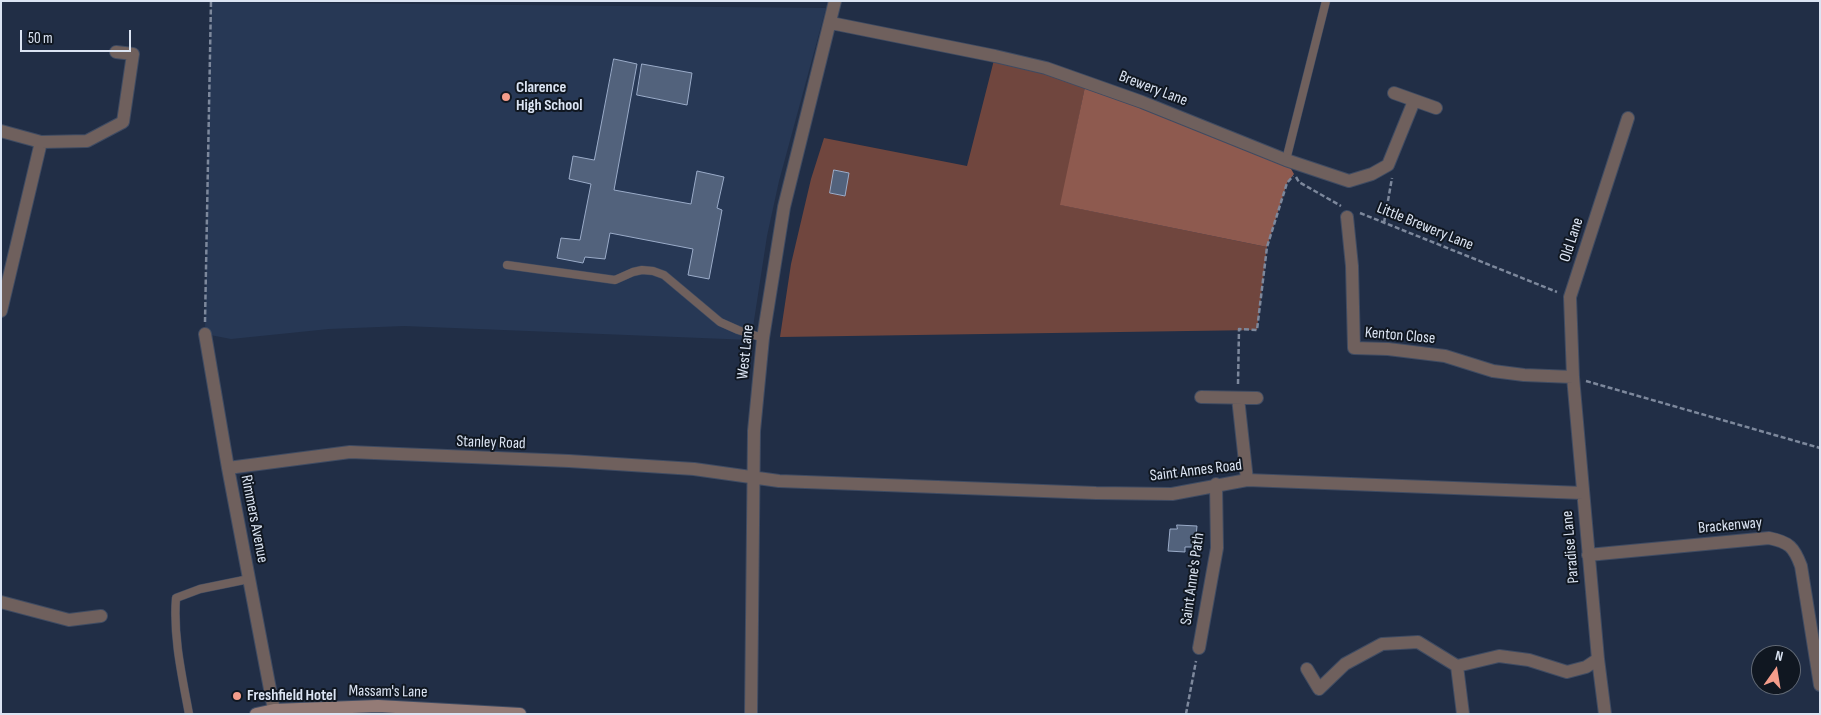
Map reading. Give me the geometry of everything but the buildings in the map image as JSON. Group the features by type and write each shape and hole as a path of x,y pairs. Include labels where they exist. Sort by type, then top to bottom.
{"street":[{"name":"West Lane","path":"751,714 754,431 764,338 784,207 835,1"},
{"name":"Brewery Lane","path":"831,23 1046,68 1142,102 1286,160 1349,180 1372,174 1388,165"},
{"path":"1,131 41,142 87,141 123,122 133,54 116,52"},
{"path":"1394,93 1436,108"},
{"path":"1388,165 1414,101"},
{"name":"Old Lane","path":"1573,377 1570,297 1628,118"},
{"path":"1,311 41,142"},
{"name":"Kenton Close","path":"1350,212 1354,348 1388,349 1446,356 1501,372 1573,377"},
{"name":"Rimmers Avenue","path":"205,334 228,468 274,710"},
{"name":"Paradise Lane","path":"1573,377 1588,555 1605,714"},
{"path":"1201,397 1257,398"},
{"path":"1238,398 1247,480"},
{"name":"Stanley Road","path":"228,468 350,452 588,462 694,469 753,476"},
{"name":"Saint Annes Road","path":"753,476 779,481 1096,493 1172,494 1216,484 1247,480 1583,493"},
{"name":"Saint Anne's Path","path":"1199,648 1217,548 1216,484"},
{"name":"Brackenway","path":"1588,555 1769,538 1784,541 1796,552 1801,566 1820,685"},
{"path":"1,602 69,620 101,616"},
{"path":"1307,669 1320,689 1345,664 1382,644 1418,642 1457,666 1499,656 1529,660 1567,672 1586,667 1598,659"},
{"path":"1457,666 1463,714"},
{"name":"Massam's Lane","path":"256,714 274,710 378,706 520,714"}],"lane":[{"path":"1286,160 1326,1"},
{"path":"507,265 615,280 633,272 653,271 664,275 720,322 764,338"},
{"path":"189,714 178,658 176,598 200,589 249,579"}],"path":[{"path":"205,334 211,1"},
{"path":"1384,223 1393,170 1388,165"},
{"name":"Little Brewery Lane","path":"1238,398 1239,330 1257,330 1267,246 1287,183 1294,174 1299,182 1350,212 1384,223 1570,297"},
{"path":"1573,377 1820,448"},
{"path":"1186,714 1199,648"}],"shaded area":[{"name":"Clarence High School","path":"211,2 826,8 779,181 767,236 751,340 404,326 329,329 231,339 205,334"},
{"path":"995,56 1086,82 1061,205 1267,247 1257,330 780,337 791,264 811,179 824,138 967,166"},
{"path":"1086,82 1286,160 1294,174 1287,183 1267,247 1060,205"}],"place":[{"name":"Clarence High School","path":"506,97"},
{"name":"Freshfield Hotel","path":"237,696"}]}
